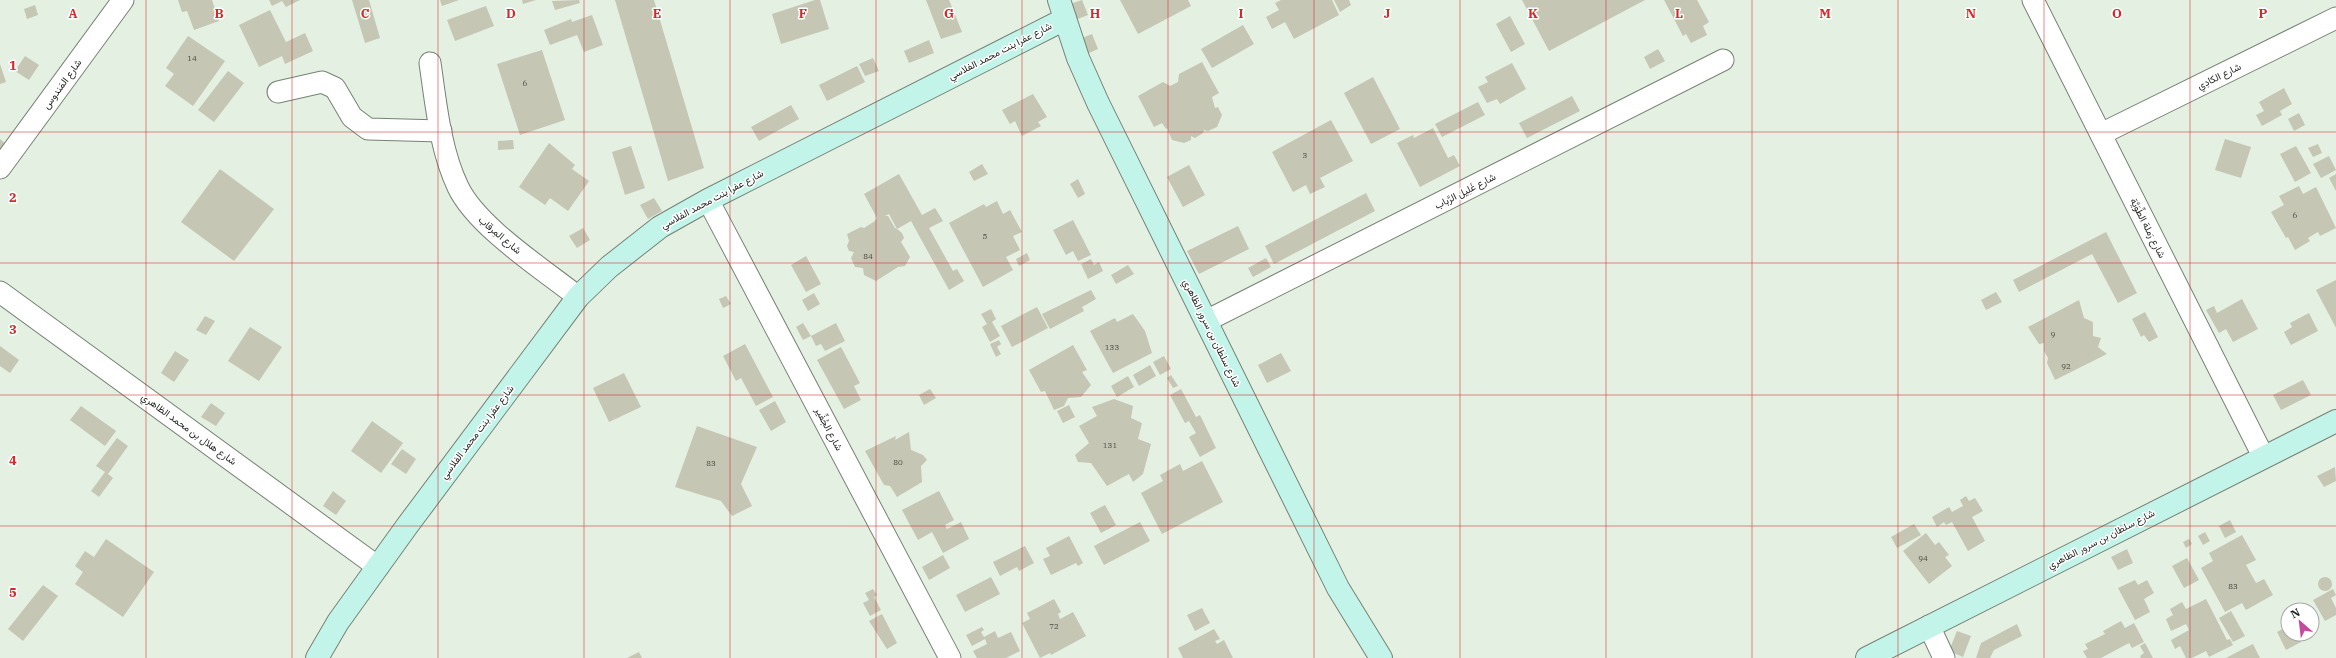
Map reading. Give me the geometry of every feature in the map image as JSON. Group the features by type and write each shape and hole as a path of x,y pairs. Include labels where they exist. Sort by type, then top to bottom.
{"street":[{"name":"شارع المَندوس","path":"0,168 123,0"},
{"name":"شارع رَملة الطِّوَيَّة","path":"2033,0 2263,456"},
{"name":"شارع عفرا بنت محمد الفلاسي","path":"317,658 338,622 578,297 609,267 660,227 1062,9"},
{"name":"شارع سلطان بن سرور الظاهري","path":"1062,9 1078,58 1098,103 1338,588 1381,658"},
{"name":"شارع الكادِي","path":"2101,134 2336,18"},
{"name":"شارع غَلِيل الرَّباب","path":"1206,322 1723,60"},
{"name":"شارع المِرقاب","path":"430,63 441,131 454,178 467,202 477,215 578,297"},
{"path":"278,92 322,82 334,88 352,117 368,129 441,131"},
{"name":"شارع الجُفِّير","path":"708,200 950,658"},
{"name":"شارع هلال بن محمد الظاهري","path":"0,292 378,567"},
{"name":"شارع سلطان بن سرور الظاهري","path":"1867,658 2263,456 2336,421"},
{"path":"1929,626 1944,658"}],"building":[{"path":"178,0 212,0 219,21 194,30 187,11 182,12"},
{"path":"269,0 300,0 286,7 282,1 272,6"},
{"path":"352,0 369,0 380,38 365,43"},
{"path":"440,0 459,0 442,6"},
{"path":"522,0 536,0 523,4"},
{"path":"579,0 580,3 555,10 552,1"},
{"path":"615,0 654,0 704,168 668,181"},
{"path":"815,0 820,0 829,29 781,44 772,14"},
{"path":"926,0 949,0 962,32 941,39"},
{"path":"1082,0 1088,15 1075,20 1070,4"},
{"path":"1120,0 1188,0 1191,6 1138,34"},
{"path":"1281,0 1332,0 1339,15 1294,39 1285,22 1272,29 1266,17 1279,10 1275,3"},
{"path":"1334,0 1349,0 1351,5 1340,12"},
{"path":"1522,0 1645,0 1549,51"},
{"path":"1664,0 1697,0 1709,22 1703,26 1707,35 1691,43 1686,34 1683,36"},
{"path":"35,5 38,15 27,19 24,9"},
{"path":"486,6 494,26 455,41 447,20"},
{"path":"270,10 286,42 305,33 313,51 285,64 282,56 259,67 239,25"},
{"path":"592,15 603,45 584,52 577,35 550,45 544,30 571,19 572,22"},
{"path":"1510,16 1525,44 1511,52 1496,24"},
{"path":"1243,25 1254,44 1212,68 1201,49"},
{"path":"1092,34 1098,49 1087,54 1080,39"},
{"path":"188,36 225,61 193,106 165,86 174,74 166,68"},
{"path":"929,40 934,53 909,63 904,51"},
{"path":"1658,49 1665,61 1650,69 1644,57"},
{"path":"542,50 565,120 520,135 497,64"},
{"path":"25,56 39,65 29,80 15,71"},
{"path":"873,58 879,71 865,76 859,64"},
{"path":"1202,62 1219,93 1212,97 1215,108 1218,107 1222,115 1217,127 1208,131 1204,130 1203,133 1195,138 1191,136 1191,140 1184,143 1172,140 1167,128 1166,129 1162,123 1154,127 1138,96 1163,82 1170,86 1178,82 1179,74"},
{"path":"1512,63 1526,89 1500,104 1497,99 1487,103 1478,87 1488,82 1485,77"},
{"path":"0,64 6,82 0,84"},
{"path":"857,66 865,82 827,101 819,85"},
{"path":"228,71 244,83 214,122 198,110"},
{"path":"1373,77 1400,129 1371,144 1344,93"},
{"path":"2284,88 2292,104 2280,111 2282,115 2262,126 2256,115 2264,111 2259,102"},
{"path":"1033,94 1047,117 1038,122 1041,126 1022,136 1015,121 1010,124 1002,110"},
{"path":"1572,96 1580,111 1527,138 1519,123"},
{"path":"1478,102 1485,115 1442,137 1435,124"},
{"path":"791,105 799,119 759,141 751,127"},
{"path":"2299,113 2305,125 2294,131 2288,119"},
{"path":"1331,120 1353,161 1320,178 1325,187 1310,194 1306,185 1293,192 1272,152"},
{"path":"1433,128 1448,158 1454,155 1460,166 1420,187 1397,143 1413,135 1414,138"},
{"path":"0,139 6,144 0,152"},
{"path":"2225,139 2251,147 2241,178 2215,170"},
{"path":"513,140 514,149 498,150 498,141"},
{"path":"549,143 575,165 572,169 589,181 568,211 550,198 545,205 519,187"},
{"path":"2318,144 2322,153 2313,157 2308,148"},
{"path":"631,146 645,188 625,195 612,152"},
{"path":"2296,146 2311,173 2295,182 2280,154"},
{"path":"2329,156 2336,170 2321,178 2313,164"},
{"path":"982,164 988,174 974,181 969,172"},
{"path":"1189,165 1205,195 1183,207 1167,177"},
{"path":"220,169 274,209 234,261 181,222"},
{"path":"899,174 922,215 935,208 943,221 929,228 953,271 957,269 964,281 949,290 911,221 897,229 902,233 904,238 901,242 910,257 905,266 898,267 876,281 864,275 863,268 855,267 851,258 854,252 849,251 847,246 849,241 847,234 861,227 864,228 877,218 864,194","holes":["889,214 897,229 888,216 885,216"]},
{"path":"2336,174 2336,191 2329,178"},
{"path":"1078,179 1085,194 1078,198 1070,184"},
{"path":"2299,186 2303,194 2316,187 2336,228 2320,236 2318,232 2308,238 2310,241 2295,250 2288,237 2286,238 2271,212 2284,205 2279,196"},
{"path":"1366,193 1375,211 1274,264 1265,246"},
{"path":"654,198 662,211 648,219 640,205"},
{"path":"997,201 1003,214 1010,210 1022,232 1013,236 1020,250 1006,257 1013,270 983,287 949,223 984,204 986,207"},
{"path":"1073,220 1091,255 1078,261 1073,251 1066,255 1053,230"},
{"path":"1238,226 1249,249 1199,274 1187,251"},
{"path":"583,228 590,240 577,248 569,236"},
{"path":"2106,232 2137,293 2118,303 2092,254 2019,292 2013,280"},
{"path":"1027,253 1030,260 1019,266 1016,259"},
{"path":"806,256 821,284 806,292 791,265"},
{"path":"1266,258 1271,267 1253,277 1248,268"},
{"path":"1091,259 1094,265 1099,262 1103,271 1088,279 1081,264"},
{"path":"1128,265 1134,274 1116,284 1111,275"},
{"path":"2336,280 2336,328 2316,290"},
{"path":"1091,290 1096,299 1082,307 1084,311 1050,329 1042,314"},
{"path":"1996,292 2002,302 1986,310 1981,300"},
{"path":"814,293 820,304 808,311 802,300"},
{"path":"726,296 731,304 723,308 719,299"},
{"path":"2242,299 2258,329 2233,342 2226,329 2219,333 2206,310 2214,306 2217,313"},
{"path":"2079,300 2084,318 2093,322 2093,336 2101,338 2098,347 2107,354 2055,380 2047,363 2048,358 2044,351 2044,343 2039,344 2028,327"},
{"path":"1037,307 1048,328 1012,347 1001,326"},
{"path":"991,309 996,319 992,322 1000,336 990,342 982,327 987,324 981,314"},
{"path":"2145,312 2158,337 2149,342 2144,335 2141,337 2132,319"},
{"path":"2309,313 2318,331 2291,345 2284,332 2292,327 2290,323"},
{"path":"1133,314 1145,331 1152,353 1113,373 1090,331 1115,318 1117,322"},
{"path":"205,316 215,321 206,335 196,330"},
{"path":"803,323 811,336 803,340 796,327"},
{"path":"836,323 845,341 825,351 821,344 816,346 811,336"},
{"path":"250,327 282,347 259,381 228,361"},
{"path":"999,340 1001,344 997,347 1001,354 996,357 990,344"},
{"path":"745,344 773,397 756,406 741,378 736,381 723,356"},
{"path":"1073,345 1087,370 1082,372 1091,385 1081,397 1068,398 1064,406 1054,410 1045,391 1041,392 1029,370"},
{"path":"0,346 19,360 10,373 0,366"},
{"path":"841,347 860,383 854,386 861,400 844,409 817,360"},
{"path":"175,351 189,360 174,382 161,373"},
{"path":"1281,353 1291,371 1267,383 1258,365"},
{"path":"1164,356 1171,369 1160,375 1153,362"},
{"path":"1150,365 1156,376 1139,386 1133,375"},
{"path":"624,373 641,407 609,422 593,388"},
{"path":"1171,375 1178,386 1173,388 1167,378"},
{"path":"1128,376 1134,387 1117,397 1111,386"},
{"path":"2303,380 2311,395 2281,410 2273,395"},
{"path":"930,389 936,398 924,405 919,395"},
{"path":"1181,389 1196,417 1200,415 1216,448 1200,457 1189,437 1196,433 1189,421 1185,423 1170,395"},
{"path":"1114,399 1133,406 1131,418 1142,423 1138,439 1151,444 1143,474 1133,482 1129,474 1107,486 1091,463 1078,462 1075,455 1089,443 1079,426 1097,416 1092,407"},
{"path":"775,401 786,422 771,431 759,410"},
{"path":"211,403 225,413 216,426 201,417"},
{"path":"1069,405 1075,417 1063,423 1057,411"},
{"path":"81,406 116,431 105,446 70,420"},
{"path":"372,421 403,443 381,473 351,451"},
{"path":"697,426 757,447 741,484 752,506 732,516 721,501 675,487"},
{"path":"909,432 911,450 923,455 927,460 921,466 922,482 897,497 890,486 884,485 865,451 896,436 895,440"},
{"path":"117,438 128,446 108,474 113,478 99,497 91,491 105,472 96,466"},
{"path":"402,449 416,459 406,474 391,464"},
{"path":"1202,461 1223,502 1162,534 1141,493 1163,481 1160,475 1180,464 1183,471"},
{"path":"2335,467 2336,481 2324,487 2317,476"},
{"path":"333,491 346,501 336,515 323,506"},
{"path":"939,491 954,520 945,525 947,529 961,522 969,539 943,553 932,532 918,540 902,510"},
{"path":"1966,496 1969,501 1975,498 1983,511 1972,517 1985,541 1968,551 1952,522 1946,525 1944,522 1937,527 1932,517 1949,507 1952,512 1963,506 1960,500"},
{"path":"1105,505 1116,525 1101,533 1090,513"},
{"path":"2230,520 2236,532 2225,538 2219,526"},
{"path":"1140,522 1150,541 1104,565 1094,546"},
{"path":"1914,524 1921,535 1897,548 1891,537"},
{"path":"2205,532 2210,541 2203,545 2198,536"},
{"path":"1926,533 1935,545 1939,542 1949,555 1945,557 1952,566 1929,584 1903,551"},
{"path":"2242,535 2256,560 2246,565 2256,583 2264,579 2273,595 2246,610 2242,603 2225,612 2201,568 2213,561 2209,553"},
{"path":"1069,536 1083,563 1078,566 1076,563 1051,575 1043,559 1050,556 1046,548"},
{"path":"106,539 154,572 123,617 75,584 83,572 75,566 85,551 94,557"},
{"path":"2189,539 2192,544 2186,548 2183,542"},
{"path":"1025,546 1034,563 1019,571 1017,567 1000,576 993,562"},
{"path":"2127,549 2133,563 2118,570 2111,557"},
{"path":"943,555 950,568 929,580 922,567"},
{"path":"2187,558 2199,580 2184,588 2172,566"},
{"path":"991,577 1000,594 965,612 956,595"},
{"path":"2322,577 2328,577 2332,581 2332,587 2328,591 2322,591 2318,587 2318,581"},
{"path":"2135,580 2138,585 2147,580 2154,593 2144,599 2150,612 2135,620 2118,588"},
{"path":"43,585 58,596 23,641 8,629"},
{"path":"873,589 877,595 874,597 881,610 870,616 863,603 869,600 865,593"},
{"path":"2333,589 2336,595 2331,598 2336,608 2336,615 2325,621 2320,612 2320,602 2314,602 2313,600"},
{"path":"1054,599 1061,612 1058,614 1060,619 1073,612 1086,636 1051,655 1050,653 1040,658 1022,623 1030,619 1027,613"},
{"path":"2206,599 2227,640 2230,639 2233,645 2209,657 2206,651 2192,658 2186,658 2180,646 2175,649 2171,640 2189,630 2186,624 2171,631 2166,619 2173,615 2170,609 2182,602 2186,609"},
{"path":"1202,608 1210,623 1195,631 1187,615"},
{"path":"2231,611 2245,636 2233,642 2219,618"},
{"path":"882,614 897,643 887,649 869,621"},
{"path":"2121,621 2125,628 2134,623 2144,642 2132,648 2129,643 2101,658 2087,658 2083,651 2088,649 2085,644 2105,634 2103,631"},
{"path":"2017,624 2022,636 1994,650 1990,658 1976,658 1981,643"},
{"path":"982,627 984,630 981,632 984,637 995,631 998,638 1011,632 1020,651 1006,658 977,658 973,651 987,644 985,639 972,646 966,635"},
{"path":"1214,629 1220,639 1215,641 1217,644 1224,640 1233,658 1183,658 1178,648"},
{"path":"2280,630 2280,638 2277,632"},
{"path":"1957,631 1971,636 1963,657 1949,651"},
{"path":"2282,642 2301,642 2286,650"},
{"path":"2145,643 2153,658 2141,658 2140,656 2144,653 2140,646"},
{"path":"2253,644 2260,658 2226,658 2241,650"},
{"path":"639,652 642,658 627,658"}]}
